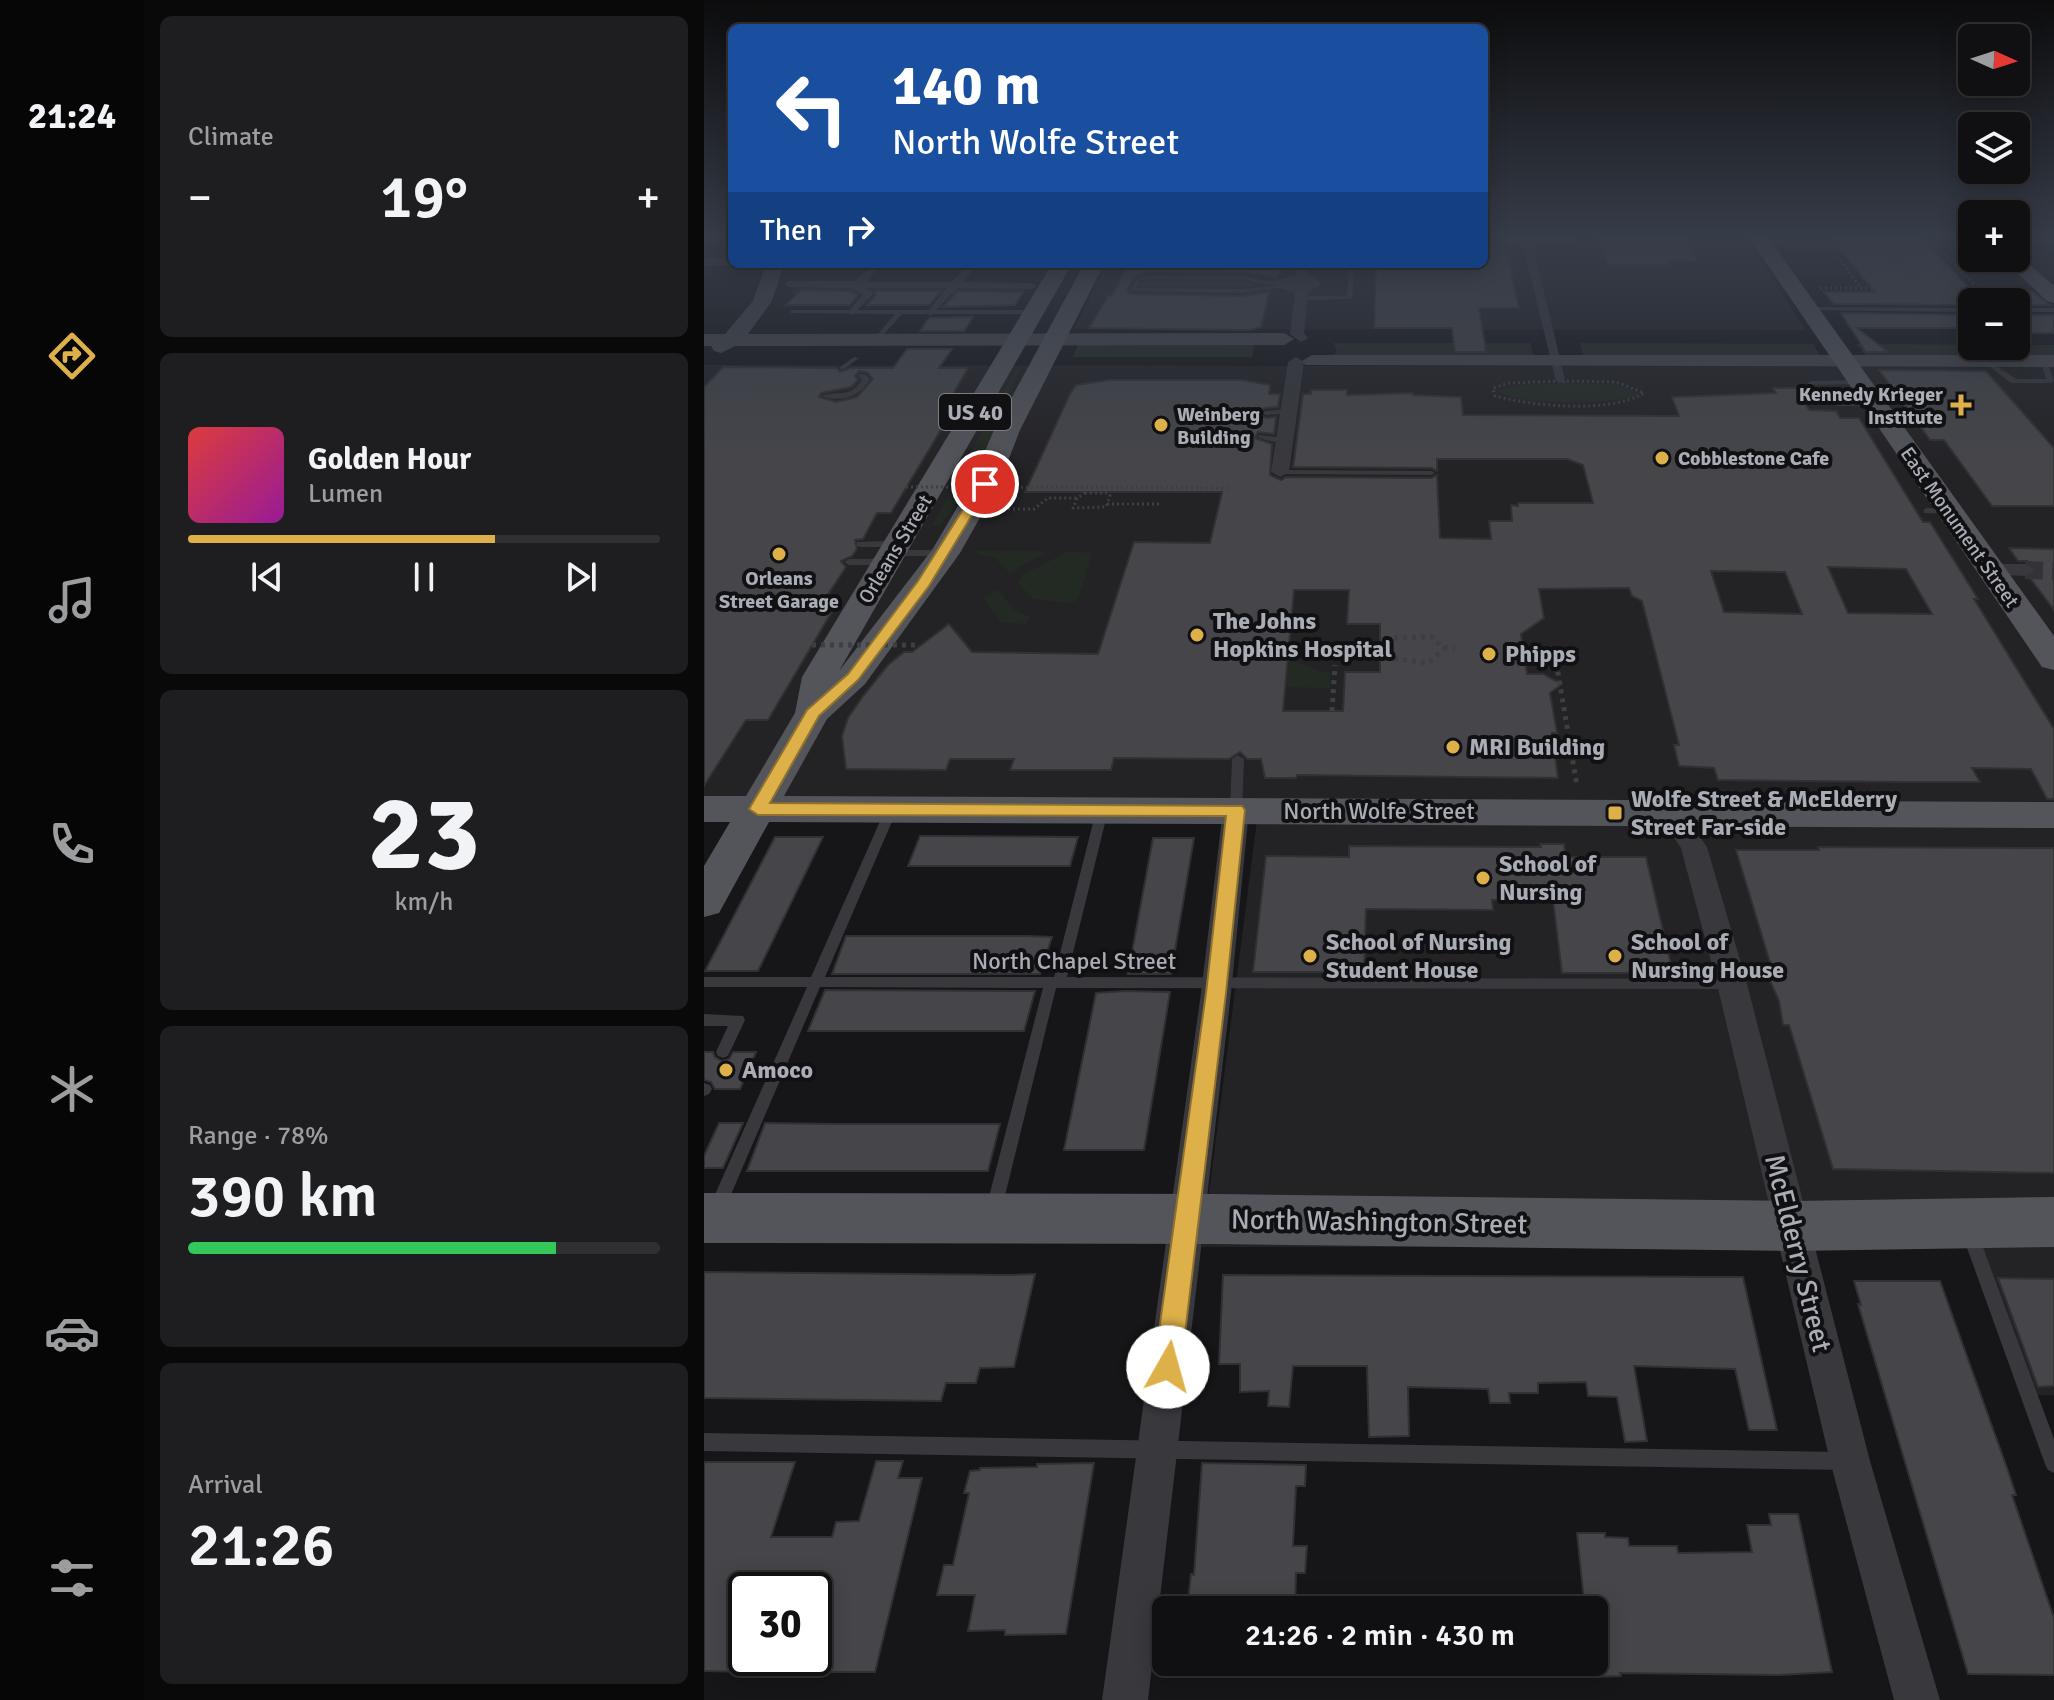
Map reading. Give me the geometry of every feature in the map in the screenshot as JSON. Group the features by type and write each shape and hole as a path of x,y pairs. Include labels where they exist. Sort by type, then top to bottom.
{"main road":[{"path":"705,349 731,315"},
{"path":"731,340 753,315"},
{"name":"Orleans Street","path":"813,713 819,677 1012,350 1025,315"},
{"name":"Orleans Street","path":"704,902 813,713 853,677 945,553 985,484 1007,430 1068,315"},
{"name":"East Monument Street","path":"1811,315 1851,365 1938,511 1991,570 2054,660"},
{"path":"705,349 731,340 871,340 1012,350 1306,339 1325,343 1329,351 1304,362"},
{"path":"1306,339 1270,346 1269,354 1281,361 1560,372 2049,361"},
{"path":"853,367 871,340"},
{"path":"1798,340 1851,365"},
{"path":"705,349 853,367 1012,350"},
{"path":"1051,350 1120,360"},
{"name":"North Wolfe Street","path":"704,809 2054,815"},
{"name":"North Washington Street","path":"708,1218 1187,1219 1793,1226 2054,1222"}],"street":[{"path":"1299,315 1297,334 1306,339"},
{"path":"1546,315 1560,372"},
{"path":"1280,472 1289,411 1304,362"},
{"path":"1991,570 2025,570"},
{"path":"1125,1700 1217,983 1236,810"},
{"name":"McElderry Street","path":"1669,811 1686,831 1694,847 1732,984 1850,1461 1917,1700"}],"lane":[{"path":"871,340 881,334 897,315"},
{"path":"1851,365 1817,401 1804,388 1811,383 1851,365"},
{"path":"831,399 858,391 866,379 853,367"},
{"path":"1266,413 1289,411"},
{"path":"1262,437 1285,440"},
{"path":"1280,472 1431,473"},
{"path":"860,544 884,544 893,553"},
{"path":"849,562 874,562 893,553 945,553"},
{"path":"1236,810 1238,759"},
{"path":"708,1218 891,810"},
{"path":"991,1219 1102,811"},
{"name":"North Chapel Street","path":"704,982 1732,984"},
{"path":"704,1020 738,1020 723,1052"},
{"path":"1966,1223 2054,1464"},
{"path":"704,1442 1850,1461"}],"path":[{"path":"906,487 1231,488"},
{"path":"1107,504 1108,493 1085,493 1078,495 1073,508 1099,510 1107,504 1160,504"},
{"path":"993,508 1034,509 1048,498 1077,498"},
{"path":"1394,638 1432,637 1445,648 1455,648"},
{"path":"812,645 918,645"},
{"path":"1394,659 1428,663 1445,648"},
{"path":"1523,649 1554,649 1577,786"},
{"path":"1332,711 1335,665"}],"shaded area":[{"path":"1081,315 1796,315 1805,330 1074,329"},
{"path":"1256,340 1252,357 1073,357 1079,342"},
{"path":"1333,343 1530,343 1534,358 1331,358 1337,351"},
{"path":"1580,343 1813,344 1822,359 1584,358"},
{"path":"1856,344 1958,345 1958,357 1868,358"},
{"path":"2030,345 2054,345 2054,355 2030,355"},
{"path":"704,365 2054,367 2054,1395 2034,1395 1974,1247 1202,1247 1257,820 704,819"},
{"path":"1022,367 992,424 993,438 974,477 941,525 932,525 1016,368"},
{"path":"1520,385 1618,385 1638,393 1637,397 1625,399 1543,402 1508,396 1499,391"},
{"path":"978,551 1045,553 1010,573 995,558 977,554"},
{"path":"1069,551 1092,553 1078,600 1069,603 1032,599 1019,583 1022,575"},
{"path":"995,590 1016,611 1030,617 1026,624 1002,623 984,597"},
{"path":"1288,659 1331,673 1330,688 1271,687 1287,671"}],"building":[{"path":"1097,315 1264,315 1261,327 1250,330 1089,328"},
{"path":"1374,315 1480,315 1486,352 1455,352 1452,328 1374,328"},
{"path":"1842,315 1958,315 1958,328 1857,328 1888,352 1866,352"},
{"path":"2030,315 2054,315 2054,333 2030,333"},
{"path":"973,317 964,331 920,331 929,318"},
{"name":"Orleans Street Garage","path":"907,349 952,349 939,368 968,368 948,403 957,403 891,513 877,513 863,539 855,540 857,549 852,556 841,561 846,567 825,599 840,598 768,720 746,720 704,786 704,387 723,367 837,368 840,372 851,368 893,368","holes":["859,371 867,372 873,379 857,397 836,402 819,397 821,393 851,387 858,380 855,376"]},
{"path":"1879,370 1986,371 2054,448 2054,506 1992,506 1944,440 1930,440"},
{"path":"1109,380 1242,380 1270,385 1269,394 1280,394 1278,407 1265,408 1259,414 1266,418 1276,417 1274,434 1258,432 1255,438 1272,444 1270,475 1281,480 1286,477 1431,478 1437,475 1440,538 1491,539 1489,521 1512,521 1511,505 1593,503 1583,465 1567,459 1437,459 1437,471 1431,468 1293,467 1303,394 1311,394 1311,390 1347,390 1347,395 1413,393 1461,397 1463,415 1679,416 1672,397 1776,393 1773,388 1797,388 1809,410 1836,411 1840,418 1859,418 1923,522 1930,522 1952,557 1978,599 1974,599 2054,729 2054,799 2047,799 2031,769 1972,768 1980,782 1905,782 1718,780 1714,768 1679,766 1674,745 1679,745 1642,601 1632,596 1629,588 1539,589 1544,618 1521,634 1527,674 1543,674 1562,684 1550,693 1557,733 1552,733 1558,778 1297,775 1296,778 1265,778 1261,759 1247,759 1240,752 1229,759 1114,758 1111,770 1010,770 1014,759 950,759 946,770 846,769 842,736 848,718 863,696 888,665 904,652 912,652 949,624 972,652 1098,654 1134,542 1210,543 1222,492 1025,492 1076,385","holes":["1828,567 1906,569 1932,614 1848,613","1711,571 1785,572 1802,614 1724,612","1294,590 1349,590 1347,624 1380,624 1380,672 1345,672 1343,711 1283,711"]},
{"path":"2009,548 2054,549 2054,610 2029,577 2038,569 2027,561 2018,561"},
{"path":"920,836 1078,837 1070,866 908,866"},
{"path":"775,837 823,837 758,971 705,971"},
{"path":"1153,838 1194,838 1171,974 1128,974"},
{"path":"1540,844 1564,844 1566,857 1646,857 1673,973 1562,973 1553,900 1492,900 1493,910 1366,909 1364,972 1253,972 1266,856 1349,857 1349,846 1541,847"},
{"path":"1818,847 2054,848 2054,1173 1833,1169 1789,1025 1783,1025 1779,1001 1764,967 1771,966 1736,850 1819,850"},
{"path":"846,936 1052,937 1040,974 832,974"},
{"path":"825,990 1035,991 1024,1031 808,1031"},
{"path":"1170,992 1144,1150 1064,1150 1096,993"},
{"name":"Amoco","path":"704,1052 713,1052 722,1061 729,1059 733,1052 756,1052 740,1089 715,1089 711,1082 704,1080"},
{"path":"719,1123 743,1123 723,1168 704,1168 704,1156"},
{"path":"765,1123 1000,1124 988,1171 747,1171"},
{"path":"704,1272 1035,1274 1014,1367 980,1368 976,1383 946,1383 941,1401 704,1398"},
{"path":"1223,1275 1743,1277 1777,1430 1749,1430 1735,1369 1634,1366 1647,1441 1625,1442 1617,1397 1588,1396 1586,1382 1538,1383 1538,1393 1509,1393 1510,1403 1490,1403 1488,1389 1408,1387 1409,1436 1369,1437 1367,1366 1293,1366 1289,1407 1268,1406 1269,1391 1240,1392 1240,1364 1219,1364"},
{"path":"1998,1278 2054,1279 2054,1386 2038,1387"},
{"path":"1854,1281 1940,1281 2007,1468 2016,1495 2012,1495 2054,1618 2054,1675 1968,1674 1858,1304 1861,1305"},
{"path":"876,1461 903,1461 898,1478 922,1478 875,1672 832,1672 832,1572 728,1572 728,1672 704,1671 704,1462 795,1462 771,1537 832,1537 836,1522 859,1521"},
{"path":"1094,1463 1066,1634 1005,1635 1005,1630 968,1631 975,1595 937,1595 944,1565 953,1565 969,1493 964,1493 970,1471 1037,1467 1037,1464"},
{"path":"1202,1463 1306,1465 1305,1486 1296,1486 1293,1546 1307,1546 1305,1573 1296,1573 1295,1596 1189,1596 1191,1574 1194,1575"},
{"path":"1769,1514 1798,1514 1832,1672 1779,1675 1620,1673 1621,1676 1594,1677 1608,1676 1608,1596 1584,1596 1577,1533 1605,1533 1605,1537 1628,1538 1629,1546 1677,1546 1678,1553 1752,1552 1747,1525 1771,1525"}],"tunnel":[{"path":"2025,570 2054,571"}],"place":[{"name":"Kennedy Krieger Institute","path":"1961,405"},
{"name":"Weinberg Building","path":"1161,425"},
{"name":"Cobblestone Cafe","path":"1662,458"},
{"name":"Orleans Street Garage","path":"779,554"},
{"name":"The Johns Hopkins Hospital","path":"1197,635"},
{"name":"Phipps","path":"1489,654"},
{"name":"MRI Building","path":"1453,747"},
{"name":"Wolfe Street & McElderry Street Far-side","path":"1615,813"},
{"name":"School of Nursing","path":"1483,878"},
{"name":"School of Nursing Student House","path":"1310,956"},
{"name":"School of Nursing House","path":"1615,956"},
{"name":"Amoco","path":"726,1070"}],"route":[{"path":"985,484 924,583 853,677 813,713 758,809 1236,810 1168,1367"}]}
